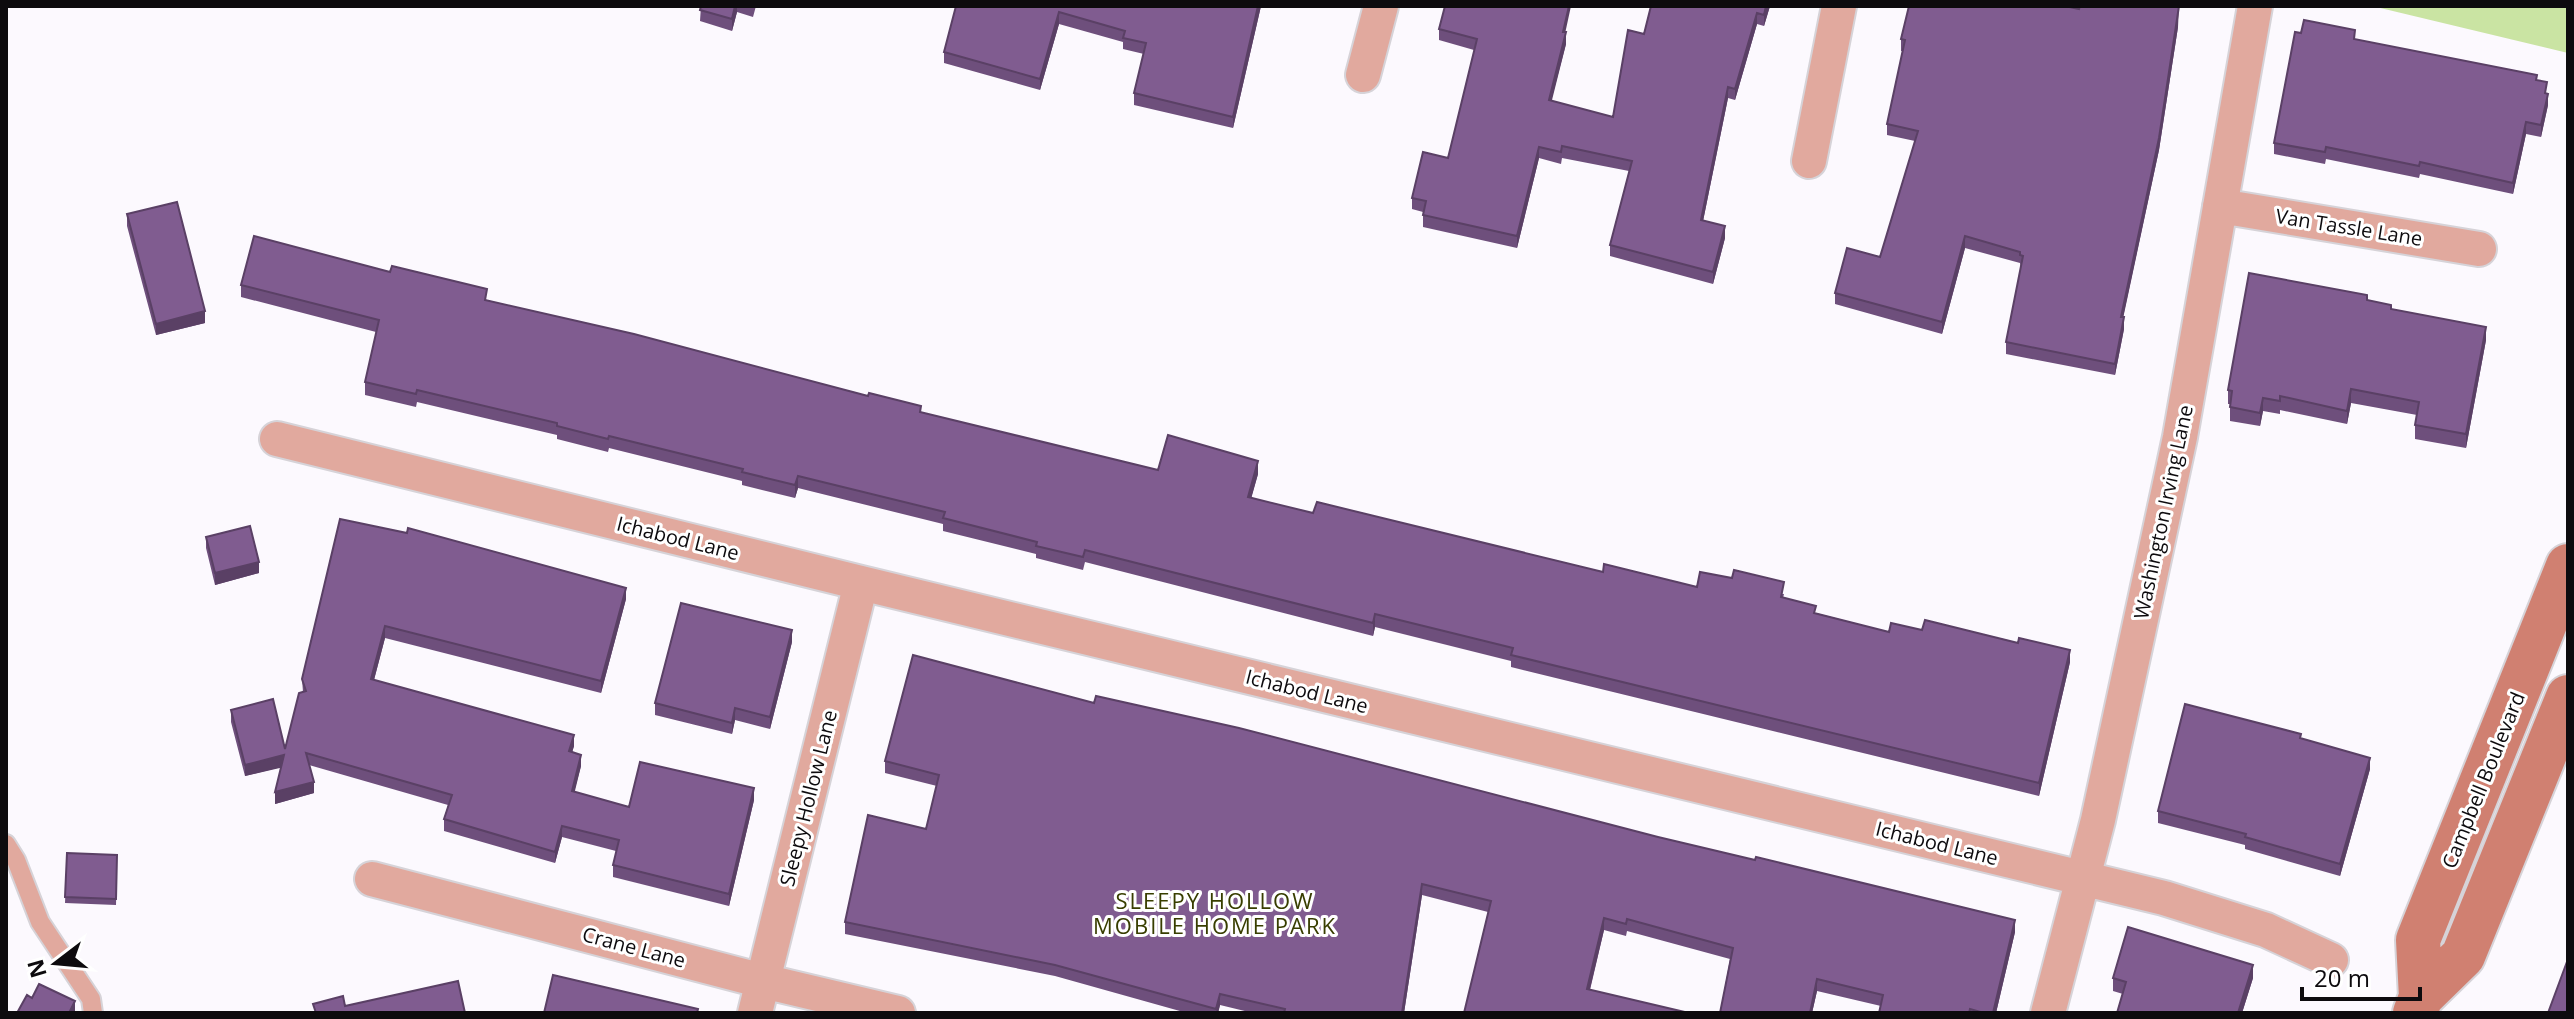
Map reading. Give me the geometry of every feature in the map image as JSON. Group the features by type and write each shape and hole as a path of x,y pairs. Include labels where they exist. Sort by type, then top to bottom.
{"street":[{"path":"1363,75 1381,6"},
{"path":"1809,161 1839,6"},
{"name":"Washington Irving Lane","path":"2048,1013 2098,820 2180,437 2255,6"},
{"name":"Van Tassle Lane","path":"2220,206 2479,249"},
{"name":"Ichabod Lane","path":"277,439 2081,878 2266,930 2331,960"},
{"name":"Campbell Boulevard","path":"2418,1005 2418,940 2568,566"},
{"name":"Sleepy Hollow Lane","path":"759,997 861,583"},
{"name":"Campbell Boulevard","path":"2418,1005 2463,956 2568,697"},
{"name":"Crane Lane","path":"372,879 759,997 898,1013"}],"lane":[{"path":"6,844 16,860 40,922 91,999 93,1013"}],"green space":[{"path":"2372,6 2568,6 2568,53"}],"building":[{"path":"701,6 735,6 732,19 700,10"},
{"path":"956,6 1258,6 1233,117 1134,93 1146,43 1123,38 1125,31 1059,12 1040,79 944,52"},
{"path":"1445,6 1569,6 1563,32 1566,32 1549,100 1613,117 1628,30 1644,34 1651,6 1766,6 1764,15 1757,13 1735,89 1728,87 1701,220 1725,226 1713,272 1610,245 1632,161 1562,146 1561,152 1539,147 1517,236 1423,215 1426,201 1412,198 1423,152 1448,158 1477,39 1439,29"},
{"path":"1909,6 2065,6 2079,9 2080,6 2179,6 2159,138 2121,317 2124,317 2115,364 2006,342 2023,256 2020,252 1965,236 1942,322 1835,293 1847,248 1880,257 1918,131 1887,124"},
{"path":"2304,20 2355,30 2354,39 2537,75 2536,80 2547,82 2545,93 2548,94 2541,125 2526,122 2513,183 2420,162 2419,166 2326,147 2325,152 2274,143 2295,32 2301,33"},
{"path":"177,202 205,311 156,324 127,214"},
{"path":"254,236 390,272 392,266 487,289 485,300 634,334 868,396 869,393 921,406 920,412 1158,470 1168,435 1258,461 1248,497 1313,513 1317,502 1603,572 1604,564 1697,587 1700,572 1732,578 1734,570 1784,582 1781,597 1816,606 1814,613 1889,632 1891,623 1922,630 1925,620 2018,643 2019,638 2070,650 2039,783 1511,655 1513,648 1375,614 1373,623 1085,550 1083,557 943,518 945,512 798,476 795,485 742,472 743,469 557,426 557,423 417,390 416,394 365,382 379,320 241,285"},
{"path":"2249,273 2367,295 2367,300 2391,305 2391,309 2486,327 2466,434 2415,425 2419,402 2351,389 2347,411 2280,396 2280,401 2263,398 2260,413 2230,407 2232,391 2228,390"},
{"path":"340,519 407,533 408,528 626,588 601,681 385,626 371,679 574,735 569,751 581,755 572,791 629,807 640,762 754,788 729,894 613,865 619,840 562,826 555,852 444,819 452,795 306,753 314,782 275,792 284,755 245,765 231,710 273,699 285,749 299,693 306,691 302,679"},
{"path":"250,526 259,562 215,573 206,537"},
{"path":"681,603 792,630 770,717 735,708 732,723 655,703"},
{"path":"913,655 1094,703 1096,696 1239,728 1658,837 1755,860 1756,857 2015,920 1993,1013 1970,1009 1969,1013 1879,1013 1883,995 1817,979 1810,1013 1720,1013 1733,948 1627,919 1626,924 1604,918 1587,989 1689,1013 1464,1013 1491,901 1422,884 1402,1013 1284,1013 1285,1009 1220,994 1216,1009 1055,965 845,922 868,815 926,829 939,775 885,761"},
{"path":"2185,704 2301,734 2300,738 2370,758 2340,864 2245,837 2246,834 2158,811"},
{"path":"67,853 117,855 116,899 65,897"},
{"path":"2128,927 2253,965 2238,1013 2117,1013 2126,982 2113,978"},
{"path":"2568,959 2568,1013 2548,1013"},
{"path":"553,975 698,1009 697,1013 544,1013"},
{"path":"458,981 465,1013 316,1013 313,1004 343,996 345,1006"},
{"path":"39,984 75,1001 69,1013 17,1013 27,995 32,998"}],"district":[{"name":"SLEEPY HOLLOW MOBILE HOME PARK","path":"1215,912"}]}
